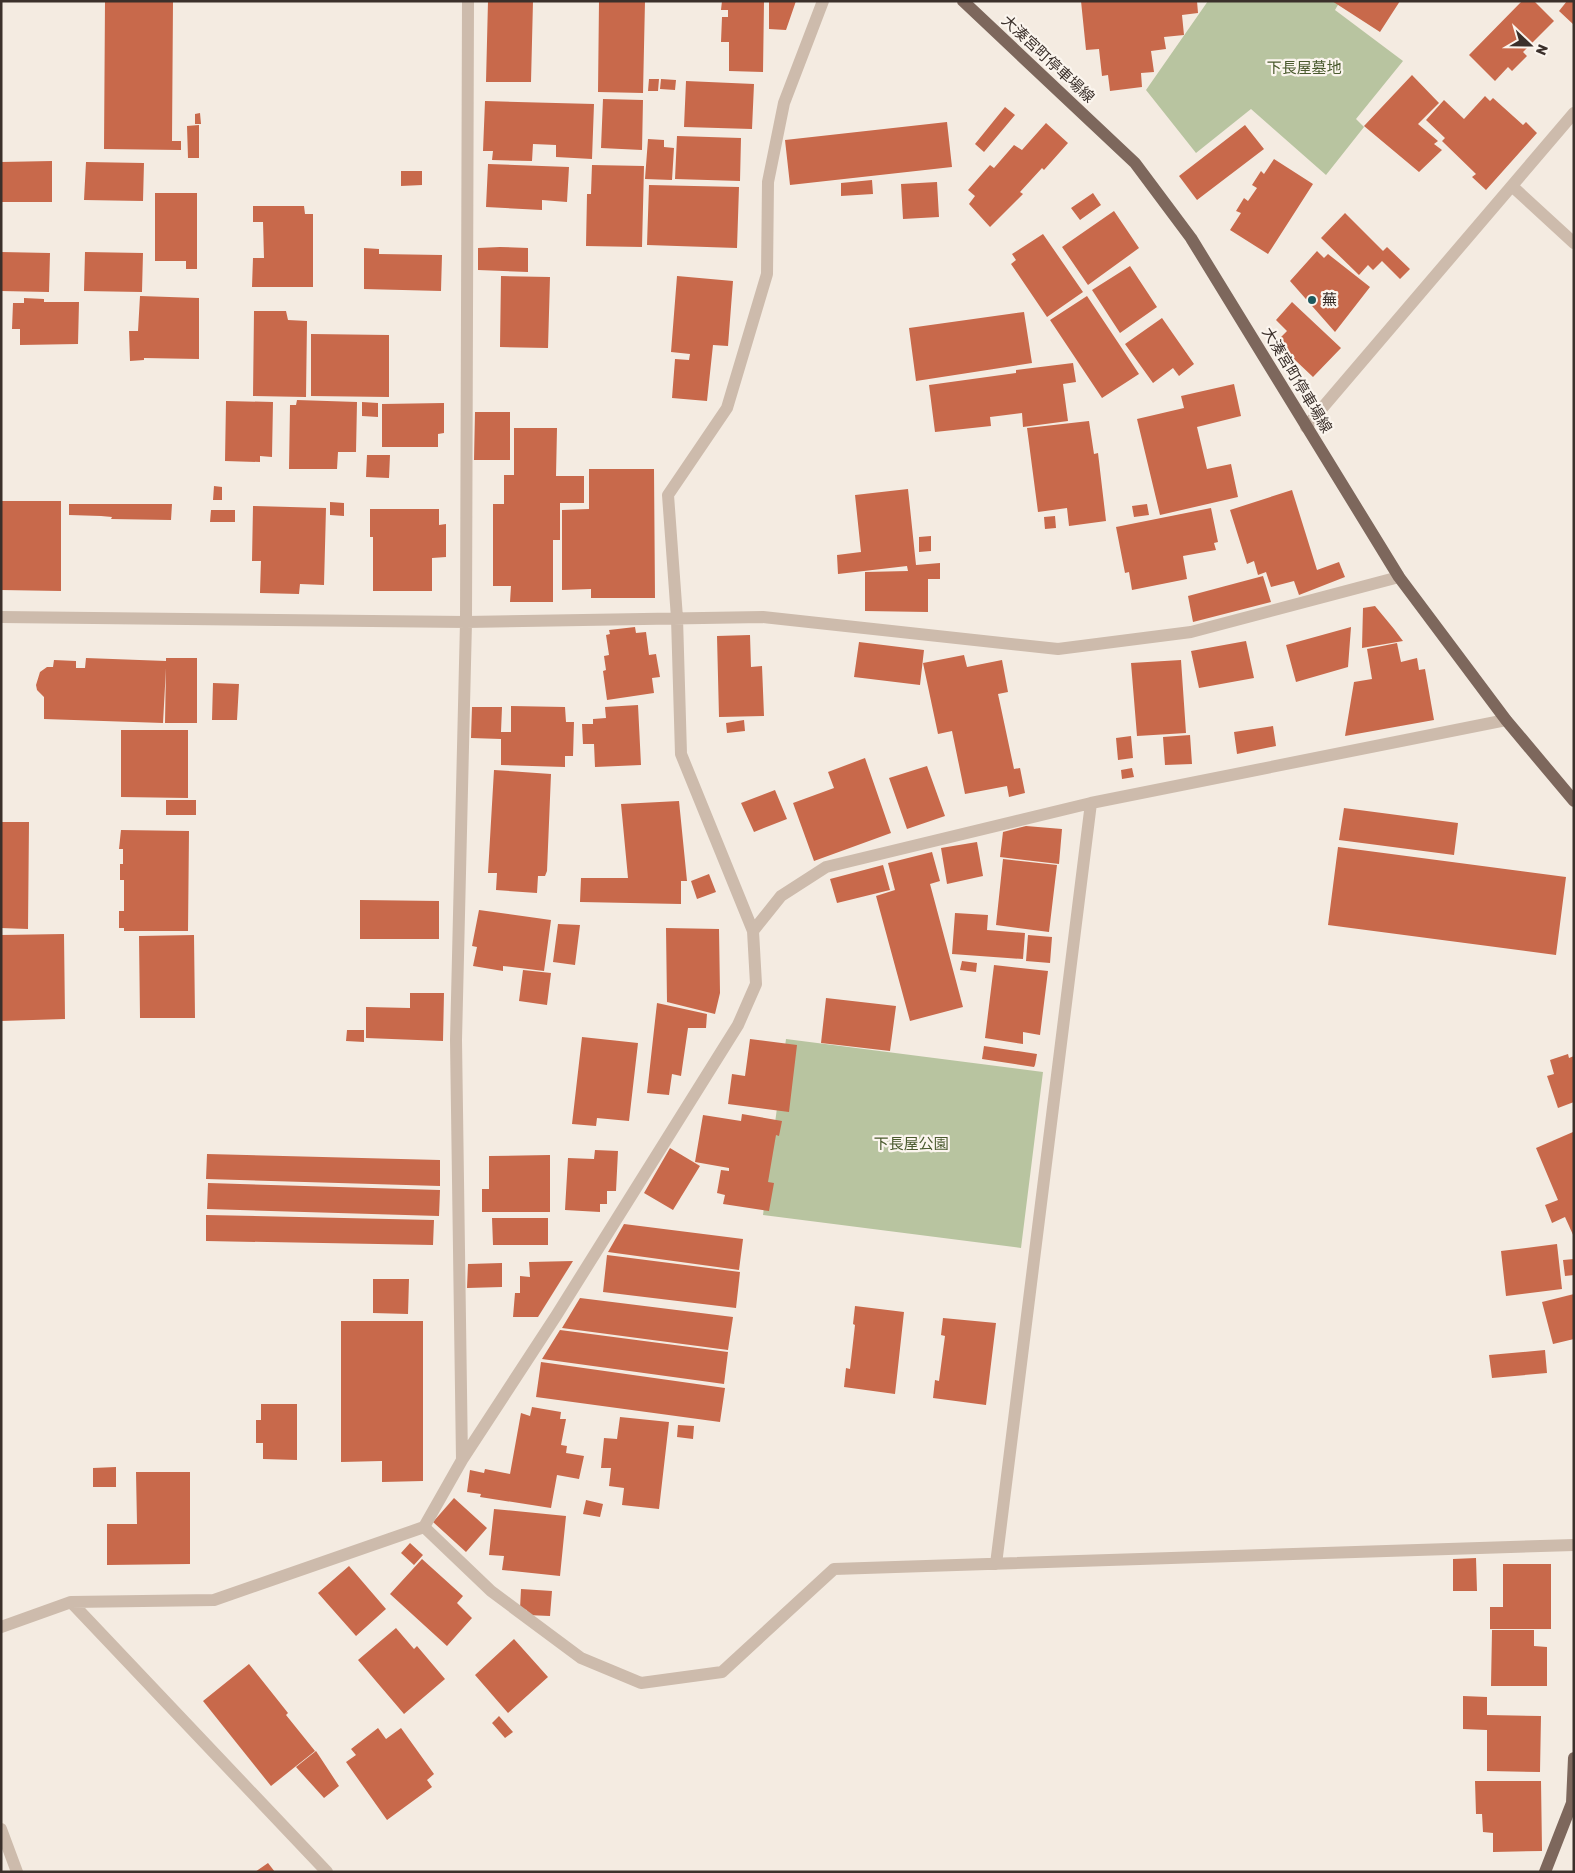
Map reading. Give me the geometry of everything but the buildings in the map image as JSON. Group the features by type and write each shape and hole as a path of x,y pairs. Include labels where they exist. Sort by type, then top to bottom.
{"main road":[{"name":"大湊宮町停車場線","path":"963,1 1135,163 1191,238 1399,577 1506,720 1574,801"},
{"path":"1545,1872 1572,1803 1574,1758"}],"street":[{"path":"462,1460 456,1040 466,622 468,1"},
{"path":"1,1627 71,1602 214,1600 424,1527 462,1460 556,1316 738,1025 756,984 753,931 681,754 676,618 668,495 727,408 767,274 768,182 784,103 824,1"},
{"path":"1306,427 1574,113"},
{"path":"1512,186 1574,243"},
{"path":"1,617 466,622 763,617 1058,649 1190,632 1399,577"},
{"path":"753,931 781,896 826,867 1091,804 1506,720"},
{"path":"996,1564 1091,804"},
{"path":"424,1527 491,1591 581,1658 641,1683 722,1672 834,1569 1574,1545"},
{"path":"71,1602 327,1872"},
{"path":"1,1829 17,1872"}],"green space":[{"name":"下長屋墓地","path":"1208,1 1336,1 1339,3 1335,10 1403,61 1356,119 1364,127 1326,175 1251,109 1196,153 1146,90"},
{"name":"下長屋公園","path":"786,1039 1043,1072 1021,1248 763,1215"}],"place":[{"name":"蕪","path":"1312,300"}]}
